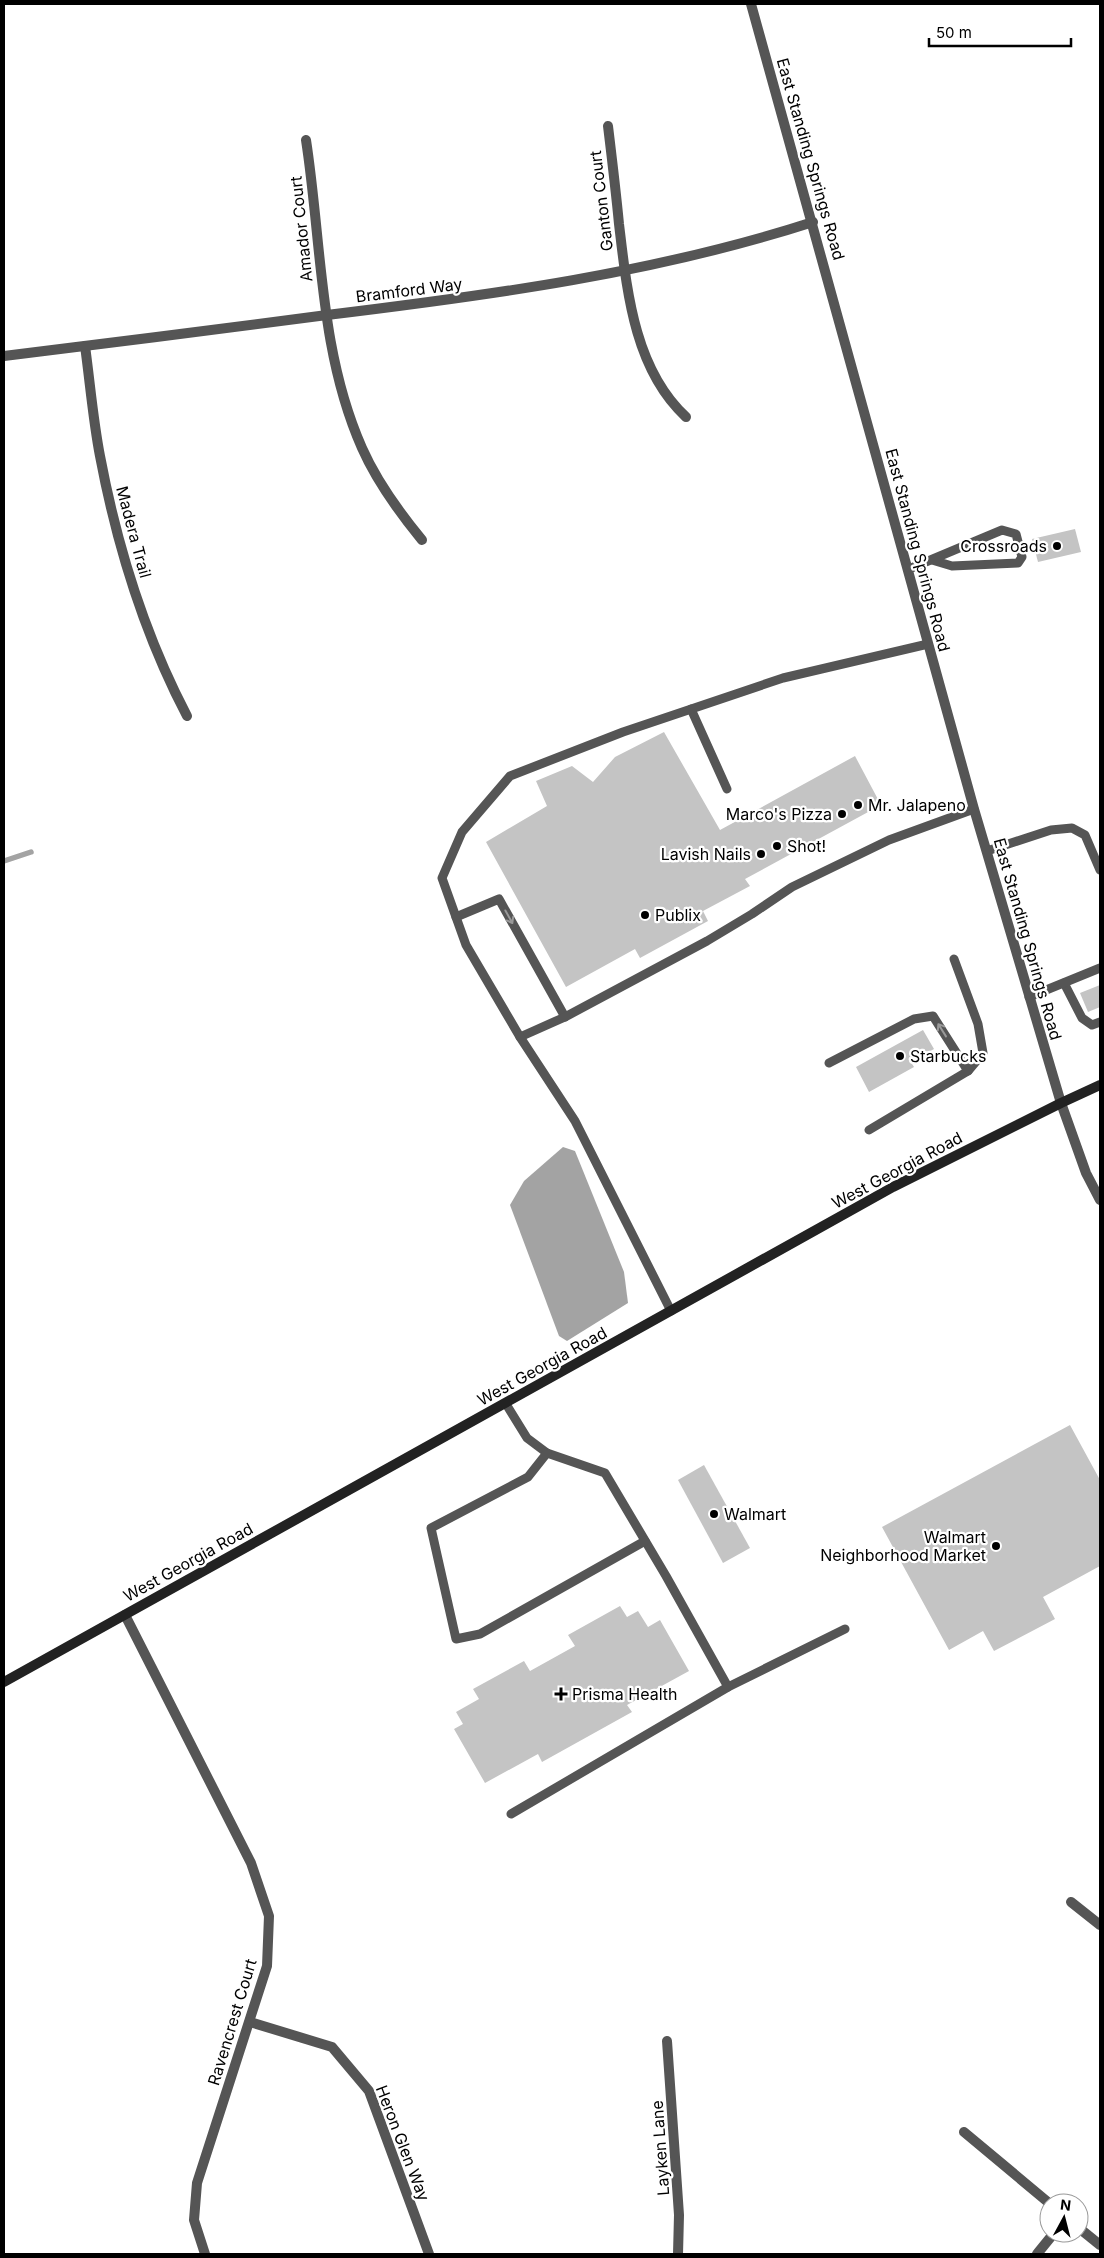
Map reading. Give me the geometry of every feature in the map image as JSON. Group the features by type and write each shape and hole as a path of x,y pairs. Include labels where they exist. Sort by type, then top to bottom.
{"main road":[{"name":"West Georgia Road","path":"4,1682 893,1187 1100,1085"}],"street":[{"name":"East Standing Springs Road","path":"751,4 813,222 974,809 1061,1103 1086,1173 1100,1200"},
{"name":"Ganton Court","path":"608,126 630,301 649,362 674,406 686,417"},
{"name":"Amador Court","path":"306,140 331,352 344,403 362,449 398,510 422,540"},
{"name":"Bramford Way","path":"4,356 507,292 625,272 722,249 813,222"},
{"name":"Madera Trail","path":"85,346 99,454 117,536 143,617 187,716"},
{"name":"Ravencrest Court","path":"125,1615 251,1863 269,1916 267,1966 197,2183 194,2220 205,2254"},
{"path":"1071,1902 1100,1925"},
{"name":"Heron Glen Way","path":"250,2022 332,2047 370,2091 429,2254"},
{"name":"Layken Lane","path":"667,2041 679,2214 678,2254"},
{"path":"964,2132 1039,2196"},
{"path":"1089,2236 1100,2245"},
{"path":"1037,2254 1046,2243"}],"lane":[{"path":"909,569 1002,530 1016,534 1022,556 1018,563 952,566 932,560"},
{"path":"671,1311 575,1121 520,1037 466,946 442,878 462,832 510,776 624,732 783,678 928,644"},
{"path":"691,709 727,789"},
{"path":"520,1037 565,1017 708,941 792,887 890,840 974,809"},
{"path":"987,851 1051,830 1072,828 1085,835 1100,870"},
{"path":"456,917 499,899 565,1017"},
{"path":"868,1130 968,1071 983,1053 978,1024 954,959"},
{"path":"1029,997 1100,968"},
{"path":"1064,983 1082,1018 1092,1024 1100,1022"},
{"path":"829,1063 914,1019 933,1016 968,1071"},
{"path":"506,1404 527,1438 547,1453 605,1473 728,1688"},
{"path":"547,1453 528,1477 431,1528 456,1639 480,1634 645,1541"},
{"path":"510,1814 728,1688 845,1629"}],"shaded area":[{"path":"563,1147 575,1151 624,1272 628,1303 567,1341 559,1336 510,1205 524,1181"}],"building":[{"name":"Crossroads","path":"1075,529 1081,552 1038,562 1032,539"},
{"path":"664,732 720,830 855,756 881,805 745,879 750,886 703,911 708,921 640,958 635,949 566,987 486,842 547,806 536,781 572,766 593,782 615,757"},
{"path":"1100,985 1100,1007 1088,1012 1080,993"},
{"name":"Starbucks","path":"923,1030 934,1049 911,1062 914,1067 869,1092 856,1067"},
{"name":"Walmart Neighborhood Market","path":"1070,1425 1100,1480 1100,1566 1043,1597 1055,1619 994,1651 983,1631 949,1650 882,1527"},
{"name":"Walmart","path":"704,1465 750,1548 723,1563 678,1480"},
{"name":"Prisma Health","path":"620,1606 627,1617 638,1611 648,1627 660,1620 689,1671 627,1705 632,1712 542,1762 538,1754 485,1783 454,1729 463,1724 456,1712 479,1699 473,1689 524,1661 530,1671 575,1646 568,1635"}],"waterway":[{"path":"4,861 31,852"}],"place":[{"name":"Crossroads","path":"1057,546"},
{"name":"Mr. Jalapeno","path":"858,805"},
{"name":"Marco's Pizza","path":"842,814"},
{"name":"Shot!","path":"777,846"},
{"name":"Lavish Nails","path":"761,854"},
{"name":"Publix","path":"645,915"},
{"name":"Starbucks","path":"900,1056"},
{"name":"Walmart","path":"714,1514"},
{"name":"Walmart Neighborhood Market","path":"996,1546"},
{"name":"Prisma Health","path":"561,1694"}]}
